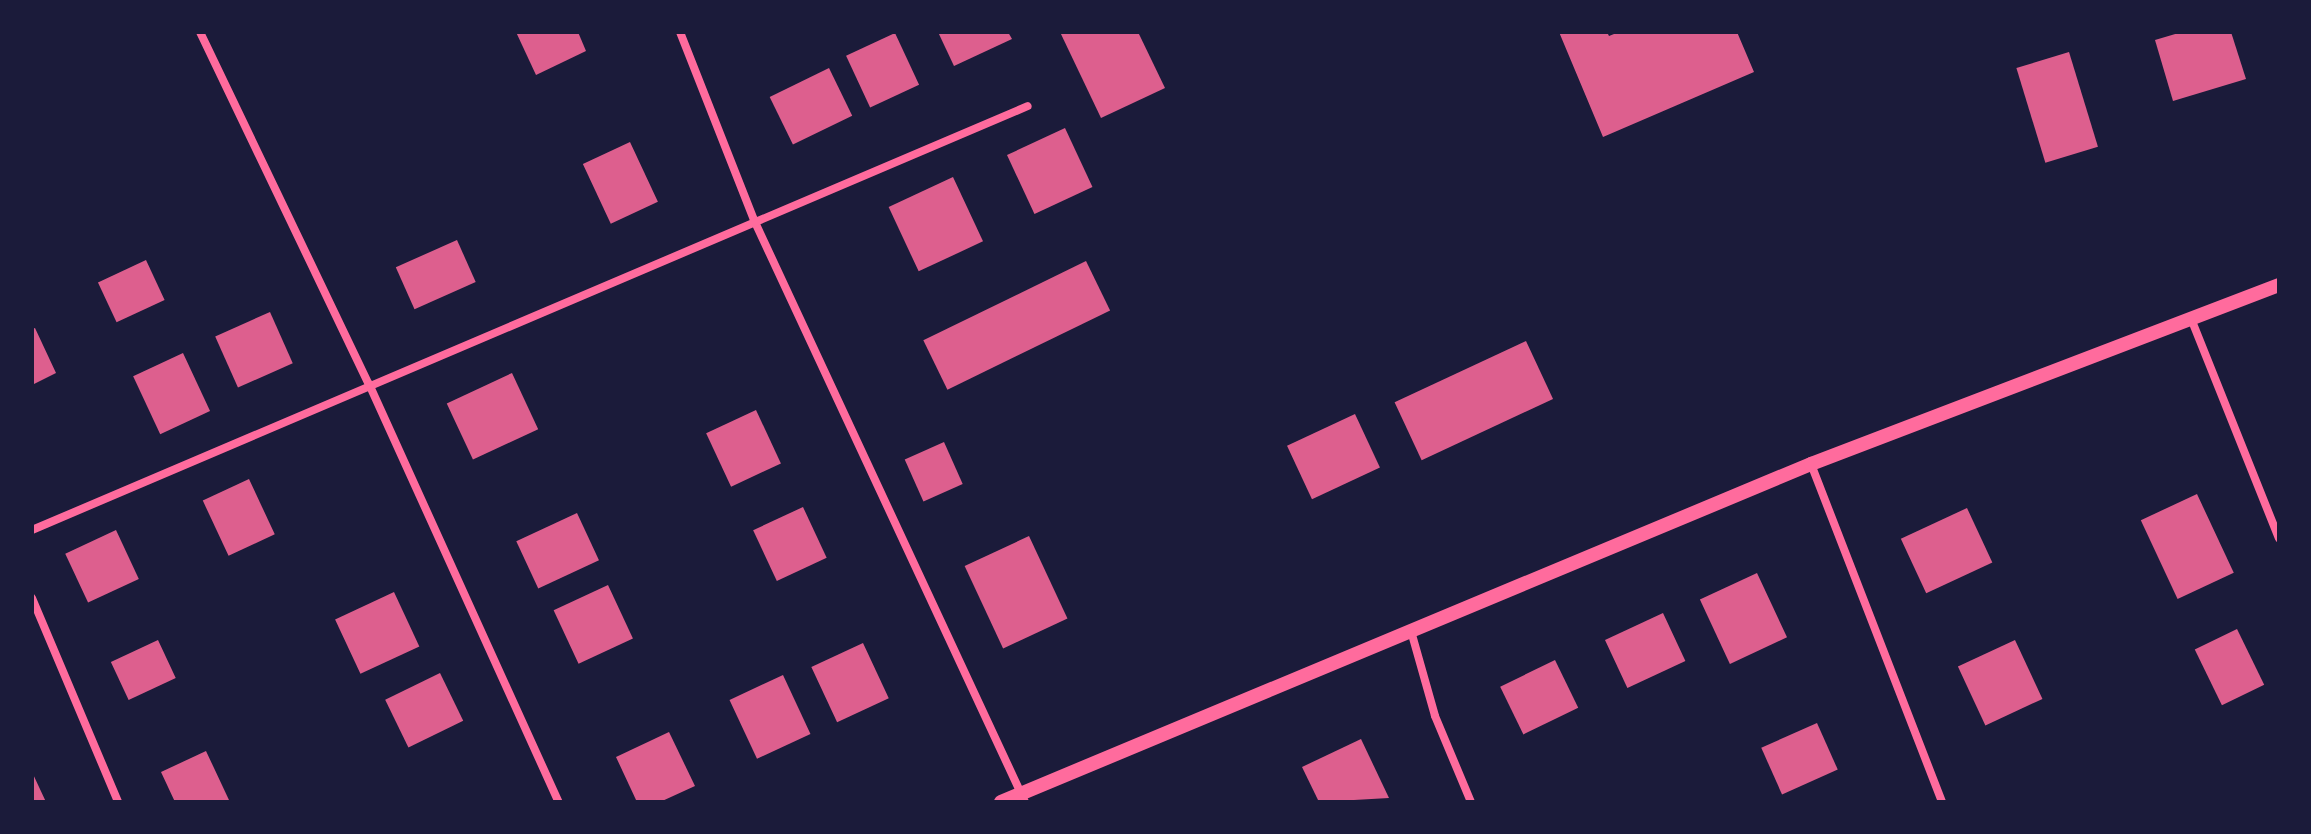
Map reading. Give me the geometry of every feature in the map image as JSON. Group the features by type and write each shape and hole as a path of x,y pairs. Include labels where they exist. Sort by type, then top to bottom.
{"street":[{"path":"680,32 754,220 1022,798"},
{"path":"201,33 369,384 559,802"},
{"path":"32,530 754,220 1028,106"},
{"path":"1001,802 1022,798 1411,630 1811,464 2192,321 2279,285"},
{"path":"2192,321 2279,538"},
{"path":"1811,464 1942,802"},
{"path":"32,598 118,802"},
{"path":"1411,630 1435,716 1471,802"}],"building":[{"path":"516,32 578,32 586,51 536,75"},
{"path":"938,32 1008,32 1012,39 954,66"},
{"path":"1060,32 1138,32 1165,88 1101,118"},
{"path":"1559,32 1607,32 1609,36 1619,32 1737,32 1754,72 1603,137"},
{"path":"2182,32 2231,32 2246,79 2173,101 2155,40"},
{"path":"895,33 919,85 870,107 846,56"},
{"path":"2069,52 2098,147 2045,163 2016,68"},
{"path":"829,68 852,116 793,145 770,97"},
{"path":"1065,128 1092,187 1034,214 1007,155"},
{"path":"630,142 658,202 611,224 583,164"},
{"path":"953,177 983,241 919,271 889,207"},
{"path":"457,240 476,282 415,309 396,267"},
{"path":"146,260 165,300 117,322 98,282"},
{"path":"1086,261 1110,310 947,390 923,340"},
{"path":"270,312 293,363 238,388 215,336"},
{"path":"35,328 56,373 32,385 32,329"},
{"path":"1526,341 1553,399 1422,460 1395,402"},
{"path":"183,353 210,411 160,434 133,376"},
{"path":"512,373 538,429 473,460 447,403"},
{"path":"756,410 781,463 731,487 706,433"},
{"path":"1355,414 1380,467 1312,499 1287,446"},
{"path":"944,442 963,484 923,502 905,459"},
{"path":"249,479 275,534 229,556 203,501"},
{"path":"2197,494 2234,573 2178,599 2141,520"},
{"path":"803,507 827,558 777,581 753,530"},
{"path":"1967,508 1992,562 1926,593 1901,539"},
{"path":"577,513 599,560 538,588 516,541"},
{"path":"116,530 139,579 88,603 65,554"},
{"path":"1029,536 1067,618 1003,648 965,566"},
{"path":"1757,573 1787,637 1730,664 1700,600"},
{"path":"608,585 633,638 579,664 554,610"},
{"path":"394,592 419,646 360,674 335,619"},
{"path":"1663,613 1685,661 1627,688 1605,640"},
{"path":"2237,629 2264,685 2222,705 2195,650"},
{"path":"158,640 176,678 129,700 111,662"},
{"path":"2015,640 2042,699 1985,726 1958,667"},
{"path":"863,643 889,698 837,722 811,667"},
{"path":"1555,660 1578,708 1523,734 1500,687"},
{"path":"440,673 463,721 408,747 385,700"},
{"path":"783,675 810,734 757,759 730,700"},
{"path":"1817,723 1838,770 1782,794 1761,748"},
{"path":"669,732 695,786 660,802 637,802 616,757"},
{"path":"1361,739 1389,798 1319,802 1302,767"},
{"path":"206,751 229,800 175,802 161,772"},
{"path":"32,772 46,802 32,802"}]}
